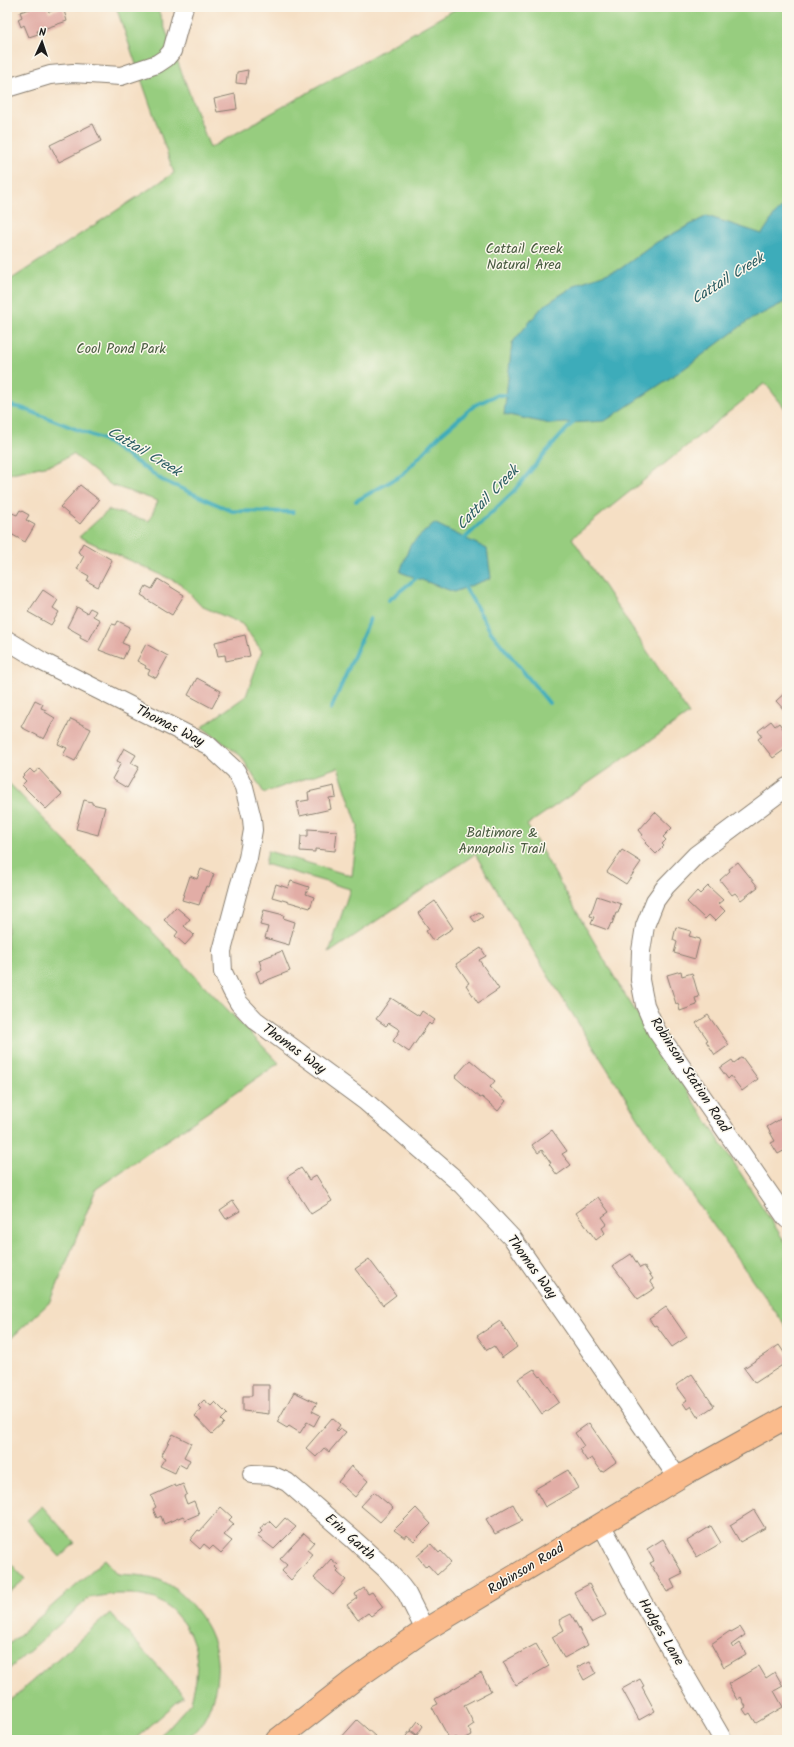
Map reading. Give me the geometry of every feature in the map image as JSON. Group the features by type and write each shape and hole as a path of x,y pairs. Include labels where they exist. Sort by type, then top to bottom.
{"main road":[{"name":"Robinson Road","path":"282,1738 355,1679 425,1630 678,1478 787,1417"}],"street":[{"path":"7,88 50,75 73,73 121,76 157,64 166,58 172,51 184,7"},
{"name":"Thomas Way","path":"7,640 43,662 208,745 236,771 244,787 253,830 252,843 226,930 222,951 223,972 239,1003 255,1020 366,1101 462,1185 490,1214 513,1239 678,1478"},
{"name":"Robinson Station Road","path":"787,787 696,855 666,886 655,901 645,926 641,951 640,980 645,1004 656,1030 787,1219"},
{"name":"Erin Garth","path":"252,1474 271,1475 287,1482 354,1540 387,1570 401,1586 407,1594 425,1630"},
{"name":"Hodges Lane","path":"602,1524 638,1594 723,1740"}],"green space":[{"path":"116,7 157,7 210,148 459,7 787,7 787,411 765,383 572,538 689,714 527,825 620,987 787,1245 787,1328 653,1141 549,977 475,854 329,953 350,889 265,864 268,851 352,876 358,826 338,767 264,793 241,756 202,727 246,696 262,651 242,624 201,606 181,584 79,537 109,510 149,521 158,501 111,485 73,454 54,464 7,474 7,282 174,173"},
{"path":"7,781 279,1063 96,1189 51,1301 7,1342"},
{"path":"42,1506 75,1543 60,1557 27,1520"},
{"path":"7,1559 25,1579 9,1593 7,1590"},
{"path":"105,1559 118,1574 138,1575 163,1581 191,1604 207,1626 217,1660 216,1684 209,1708 204,1718 197,1730 185,1740 155,1740 191,1702 196,1680 197,1661 195,1648 190,1634 183,1623 172,1610 156,1599 132,1594 114,1594 89,1598 7,1671 7,1646"},
{"path":"110,1613 184,1696 134,1740 7,1740 7,1703"}],"water":[{"path":"787,203 787,301 748,321 685,368 605,421 550,424 504,414 512,343 543,306 579,283 620,269 657,242 707,216 762,234 775,214"},
{"path":"434,523 487,549 491,578 454,592 400,572 410,545"}],"building":[{"path":"29,7 47,7 49,12 63,7 67,21 37,31 38,34 29,37 24,25 21,27 18,19 22,17 20,12 30,9"},
{"path":"248,70 246,84 236,83 237,72"},
{"path":"235,94 237,109 217,112 214,99"},
{"path":"93,124 101,141 59,162 50,145"},
{"path":"80,485 99,500 80,524 60,507"},
{"path":"20,510 29,515 26,520 35,525 25,542 11,534 7,542 7,520 12,513 17,515"},
{"path":"83,543 112,560 98,587 87,581 89,576 77,569 84,556 78,552"},
{"path":"158,579 184,595 172,615 141,595 146,586 152,589"},
{"path":"43,590 58,600 53,608 59,612 51,625 28,612"},
{"path":"77,607 87,613 90,608 96,611 93,616 100,620 88,642 80,638 81,635 67,627"},
{"path":"118,621 130,627 122,643 129,646 123,659 99,650 112,624 116,625"},
{"path":"245,635 250,656 226,661 225,655 218,656 215,642"},
{"path":"146,644 168,656 156,678 148,674 150,670 145,668 146,666 137,661"},
{"path":"197,678 221,691 212,708 188,695"},
{"path":"787,691 787,713 776,701"},
{"path":"35,700 43,704 41,708 46,710 45,712 55,718 44,739 21,727"},
{"path":"71,719 91,729 75,761 63,755 67,748 58,744"},
{"path":"771,721 775,726 779,723 787,734 787,748 773,758 758,739 762,736 758,731"},
{"path":"124,748 136,755 131,763 139,767 127,788 112,779 121,763 117,761"},
{"path":"30,769 34,773 39,769 62,794 46,809 22,785 26,781 22,777"},
{"path":"334,786 336,797 329,798 331,809 300,816 297,802 309,800 308,792"},
{"path":"84,800 92,802 92,804 105,807 98,835 76,829"},
{"path":"655,812 672,828 663,837 666,840 662,844 664,846 656,854 645,843 646,842 641,836 643,835 639,830"},
{"path":"308,829 337,831 335,851 315,849 315,852 300,851 301,836 308,836"},
{"path":"622,850 641,862 626,884 607,872"},
{"path":"738,862 758,887 741,900 735,893 732,895 720,880 730,871 729,869"},
{"path":"201,869 214,874 209,887 206,886 199,905 182,900 190,876 197,879"},
{"path":"291,881 309,887 306,894 314,897 310,908 272,897 276,884 288,888"},
{"path":"708,886 723,900 718,904 725,911 715,921 709,915 705,919 687,902 697,891 700,894"},
{"path":"597,896 621,904 618,913 616,913 608,930 591,924 594,917 590,916"},
{"path":"435,901 453,928 433,941 426,931 429,929 418,913"},
{"path":"176,907 190,919 184,926 194,935 185,945 175,936 178,932 164,920"},
{"path":"264,910 284,915 283,918 295,922 289,945 265,938 268,927 260,925"},
{"path":"479,912 483,917 475,922 471,917"},
{"path":"676,927 691,931 689,936 700,939 695,959 674,953 677,942 673,940"},
{"path":"481,948 486,956 479,960 499,989 478,1003 466,985 469,983 456,964"},
{"path":"282,951 290,971 260,983 256,972 262,969 259,960"},
{"path":"681,971 682,976 692,973 699,997 695,998 697,1005 680,1011 678,1003 676,1004 667,975"},
{"path":"391,998 419,1016 422,1011 435,1020 431,1025 429,1023 409,1052 393,1041 400,1030 389,1023 386,1026 376,1019"},
{"path":"708,1015 729,1045 715,1055 706,1041 708,1040 696,1023"},
{"path":"742,1057 758,1079 742,1091 731,1076 728,1079 720,1068 732,1060 734,1063"},
{"path":"470,1060 495,1081 490,1087 506,1101 498,1111 455,1077"},
{"path":"782,1118 787,1125 787,1149 778,1154 771,1143 775,1141 767,1127"},
{"path":"552,1130 567,1151 562,1154 571,1165 557,1175 549,1164 551,1163 542,1150 538,1153 532,1145"},
{"path":"301,1168 309,1180 316,1175 332,1201 311,1214 287,1177"},
{"path":"598,1197 609,1212 602,1217 607,1224 602,1228 605,1233 596,1240 576,1213"},
{"path":"233,1201 240,1211 226,1219 220,1210"},
{"path":"631,1254 640,1268 644,1266 653,1279 650,1281 655,1288 638,1299 613,1266"},
{"path":"369,1259 396,1295 383,1305 355,1269"},
{"path":"666,1307 687,1337 672,1347 656,1325 654,1326 649,1319"},
{"path":"500,1321 517,1347 502,1358 494,1346 487,1350 477,1336"},
{"path":"779,1345 787,1357 787,1362 755,1383 744,1368"},
{"path":"534,1369 540,1377 541,1376 559,1402 542,1414 518,1379"},
{"path":"692,1374 714,1406 698,1417 691,1406 687,1409 683,1403 687,1400 676,1385"},
{"path":"252,1385 269,1385 269,1414 243,1411 243,1396 252,1396"},
{"path":"294,1392 317,1403 312,1411 320,1415 314,1426 307,1422 300,1433 289,1426 287,1428 277,1422"},
{"path":"204,1400 211,1406 215,1402 227,1414 221,1420 224,1423 212,1434 195,1416 201,1409 198,1406"},
{"path":"332,1418 340,1425 336,1430 337,1431 340,1428 346,1432 329,1452 324,1448 316,1457 306,1448"},
{"path":"589,1423 616,1462 602,1472 592,1458 587,1461 579,1449 584,1446 575,1433"},
{"path":"173,1434 191,1443 184,1457 190,1460 186,1468 179,1464 175,1473 160,1466 165,1458 161,1456"},
{"path":"351,1466 368,1481 355,1497 338,1482"},
{"path":"568,1470 578,1488 545,1507 535,1489"},
{"path":"183,1484 187,1494 184,1496 187,1504 194,1501 199,1514 185,1520 183,1516 164,1524 161,1516 157,1518 153,1509 156,1507 151,1496 175,1485 176,1487"},
{"path":"374,1492 393,1508 380,1522 361,1506"},
{"path":"513,1504 522,1521 495,1534 486,1519"},
{"path":"221,1507 232,1517 229,1520 234,1524 224,1535 232,1541 221,1553 213,1546 210,1549 204,1544 200,1549 190,1540"},
{"path":"416,1508 431,1524 414,1541 407,1535 405,1538 394,1530"},
{"path":"754,1510 765,1528 740,1542 730,1525"},
{"path":"285,1518 296,1527 274,1549 257,1536 262,1531 260,1529 264,1524 266,1525 269,1521 276,1528"},
{"path":"711,1526 721,1543 697,1557 687,1541"},
{"path":"304,1533 314,1542 307,1550 313,1555 291,1580 282,1571 287,1565 280,1559"},
{"path":"663,1539 683,1574 671,1580 675,1588 667,1592 650,1563 654,1561 647,1549"},
{"path":"431,1544 439,1553 441,1551 451,1562 437,1575 428,1565 426,1567 417,1556"},
{"path":"331,1559 338,1565 336,1567 339,1570 337,1572 346,1580 333,1595 314,1578"},
{"path":"589,1584 606,1615 591,1623 574,1592"},
{"path":"364,1588 368,1594 372,1592 383,1607 371,1616 368,1613 358,1620 347,1605 357,1598 355,1594"},
{"path":"571,1614 588,1645 564,1658 552,1637 564,1630 559,1620"},
{"path":"740,1627 745,1635 731,1645 733,1648 740,1643 746,1654 724,1667 711,1644 730,1631 731,1632"},
{"path":"536,1644 549,1666 516,1685 503,1662"},
{"path":"590,1661 596,1673 584,1680 577,1667"},
{"path":"759,1666 766,1678 775,1672 783,1686 774,1691 783,1707 756,1723 750,1713 747,1715 743,1709 746,1707 741,1697 737,1700 728,1684"},
{"path":"481,1673 491,1691 464,1705 474,1724 468,1728 472,1735 462,1740 458,1740 456,1737 450,1740 432,1707 438,1704 435,1699"},
{"path":"640,1679 644,1686 642,1687 655,1711 639,1720 622,1689"},
{"path":"357,1720 376,1737 377,1740 339,1740"},
{"path":"418,1721 423,1726 417,1735 411,1730"},
{"path":"410,1731 416,1735 412,1740 403,1740"}],"waterway":[{"name":"Cattail Creek","path":"356,501 402,475 441,434 475,405 497,395 510,395"},
{"name":"Cattail Creek","path":"7,405 22,408 104,440 162,480 232,511 293,512"},
{"name":"Cattail Creek","path":"461,542 513,492 575,420"},
{"name":"Cattail Creek","path":"389,600 420,575"},
{"path":"463,584 491,632 549,703"},
{"name":"Cattail Creek","path":"331,709 370,619"}],"park label":[{"name":"Cattail Creek Natural Area","path":"524,258"},
{"name":"Cool Pond Park","path":"121,349"},
{"name":"Baltimore & Annapolis Trail","path":"502,842"}]}
